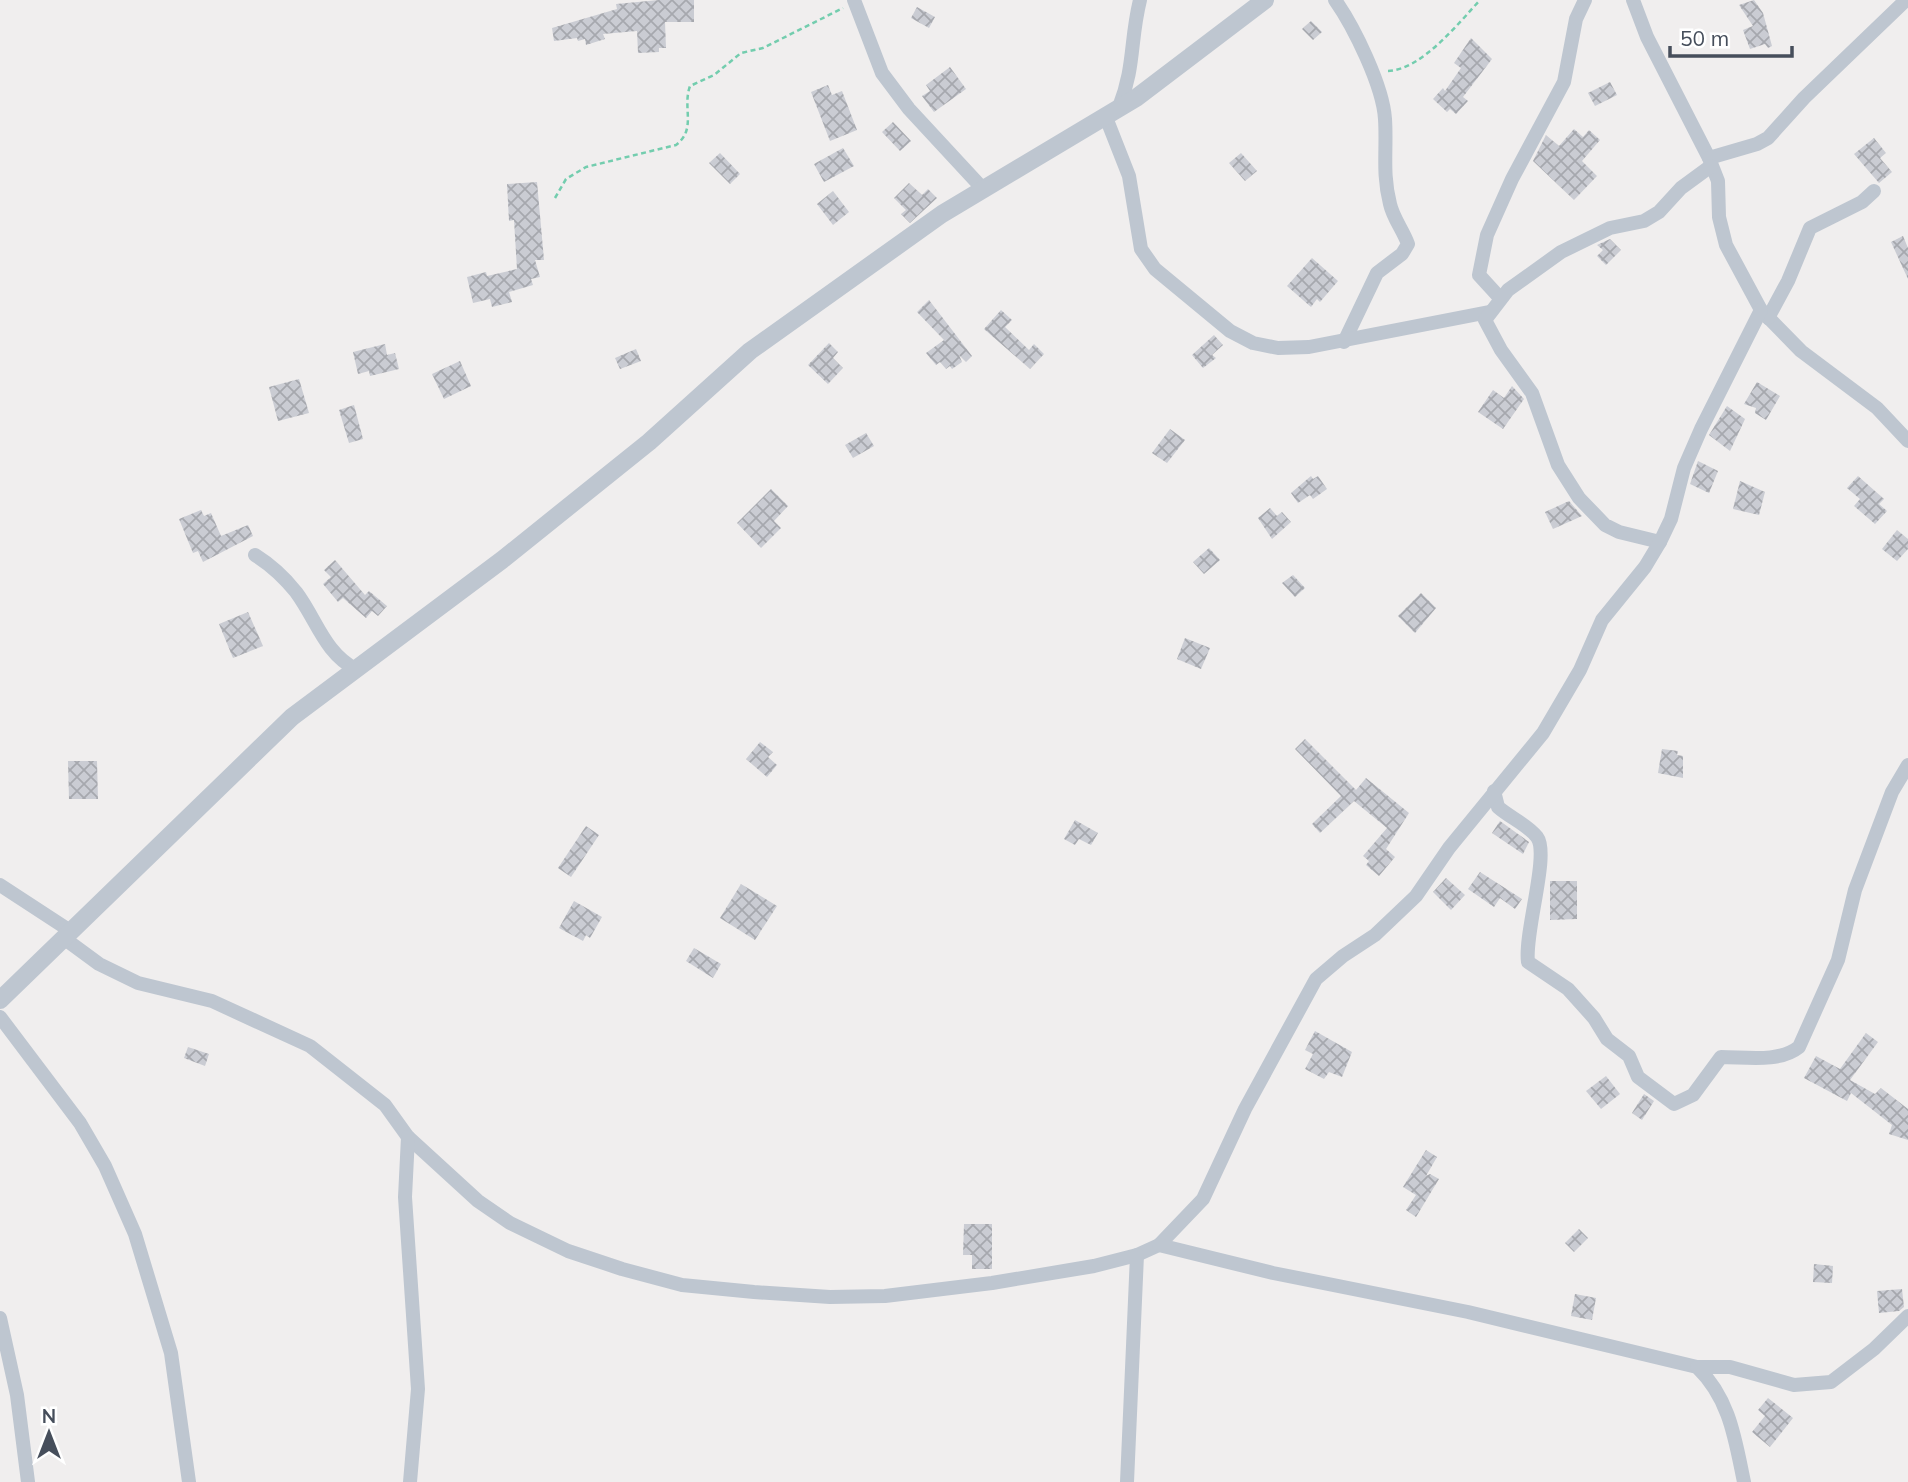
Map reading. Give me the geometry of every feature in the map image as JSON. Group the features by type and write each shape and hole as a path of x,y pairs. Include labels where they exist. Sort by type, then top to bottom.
{"street":[{"path":"854,0 882,73 909,109 984,190"},
{"path":"1140,0 1132,36 1132,70 1112,111 1129,176 1141,249 1155,270 1230,331 1253,343 1278,348 1344,342 1489,312"},
{"path":"0,1000 68,936 219,784 292,716 502,560 649,442 750,351 932,221 1136,98 1265,0"},
{"path":"1335,0 1370,72 1385,119 1382,149 1390,207 1408,247 1377,273 1344,342"},
{"path":"1500,298 1479,275 1487,235 1522,156 1564,82 1576,19 1585,0"},
{"path":"1633,0 1647,37 1718,181 1719,217 1726,245 1740,275 1765,314 1801,351 1877,408 1908,441"},
{"path":"1660,542 1619,532 1605,525 1579,498 1558,466 1532,393 1490,332 1485,320 1500,298 1561,252 1610,228 1643,221 1659,212 1710,162 1768,138 1906,0"},
{"path":"0,886 68,936 99,964 138,983 212,1000 310,1046 384,1105 408,1137 478,1201 510,1223 568,1251 682,1285 830,1297 886,1296 992,1283 1094,1266 1137,1255 1159,1245 1203,1199 1245,1109 1316,979 1343,956 1375,935 1416,896 1494,791 1543,733 1580,670 1602,620 1645,567 1660,542 1671,519 1684,468 1700,429 1765,314 1788,281 1810,228 1862,202 1874,191"},
{"path":"255,555 274,567 296,593 340,661 357,670"},
{"path":"1494,791 1498,807 1538,838 1542,855 1526,945 1528,962 1574,995 1607,1039 1629,1056 1638,1077 1675,1104 1693,1095 1721,1057 1768,1057 1790,1054 1799,1047 1838,960 1855,890 1892,792 1908,765"},
{"path":"0,1017 80,1123 105,1166 135,1234 171,1353 189,1482"},
{"path":"408,1137 405,1197 418,1389 410,1482"},
{"path":"1159,1245 1273,1273 1468,1312 1697,1367 1730,1367 1794,1385 1809,1386 1831,1382 1874,1349 1908,1316"},
{"path":"1127,1482 1137,1255"},
{"path":"0,1318 17,1395 28,1482"},
{"path":"1697,1367 1719,1393 1731,1420 1744,1482"}],"path":[{"path":"555,198 566,179 586,167 676,145 686,138 689,127 690,86 713,75 741,53 763,48 854,0"},
{"path":"1370,72 1406,69 1430,52 1480,0"}],"building":[{"path":"694,0 694,22 665,22 666,48 659,48 659,52 638,53 637,31 603,34 605,39 586,45 585,39 578,41 577,38 554,41 552,28 617,9 616,4"},
{"path":"1754,0 1763,13 1772,46 1768,48 1765,44 1750,49 1743,30 1753,26 1739,5"},
{"path":"917,7 935,17 929,28 911,18"},
{"path":"1311,21 1322,32 1313,40 1302,29"},
{"path":"1471,38 1492,59 1463,97 1468,101 1456,114 1450,109 1447,112 1433,99 1443,88 1445,91 1461,68 1454,63"},
{"path":"950,67 966,89 934,112 922,96 930,91 926,85"},
{"path":"1610,82 1617,95 1595,106 1588,93"},
{"path":"828,85 832,95 842,91 857,130 830,141 811,92"},
{"path":"893,122 911,141 900,151 882,132"},
{"path":"1574,129 1583,137 1589,130 1600,140 1582,161 1597,176 1574,200 1533,161 1546,135 1559,146"},
{"path":"1874,138 1886,153 1880,158 1892,172 1879,183 1854,154"},
{"path":"843,148 854,166 824,182 814,164"},
{"path":"720,153 740,174 730,184 709,163"},
{"path":"1241,153 1257,171 1245,181 1229,163"},
{"path":"537,182 544,260 535,260 540,277 531,279 533,285 509,292 512,302 492,307 490,299 473,303 467,277 486,272 487,276 517,269 514,220 509,221 507,184"},
{"path":"909,183 922,195 928,189 937,198 910,223 901,214 906,210 894,198"},
{"path":"833,191 849,212 833,225 817,204"},
{"path":"1903,236 1908,248 1908,279 1891,242"},
{"path":"1610,239 1621,250 1606,265 1597,256 1603,250 1597,245"},
{"path":"1312,258 1338,281 1320,302 1317,299 1311,307 1287,286"},
{"path":"929,300 972,356 966,362 959,355 962,362 952,369 950,366 946,369 940,362 936,365 926,353 944,340 917,312"},
{"path":"1001,310 1012,320 1005,327 1029,350 1034,344 1044,354 1030,369 984,329"},
{"path":"1214,335 1223,345 1212,355 1216,358 1203,368 1192,355"},
{"path":"829,343 838,352 833,358 843,368 828,384 808,365"},
{"path":"385,344 387,355 395,353 399,369 370,376 369,371 358,374 353,352"},
{"path":"636,349 641,361 620,369 615,358"},
{"path":"460,361 471,386 444,399 432,374"},
{"path":"299,379 309,413 278,421 269,387"},
{"path":"1757,382 1780,396 1766,420 1755,413 1756,408 1744,404"},
{"path":"1512,386 1524,399 1503,429 1478,412 1493,390 1504,398"},
{"path":"354,405 363,439 349,443 339,410"},
{"path":"1727,406 1745,419 1730,451 1709,435"},
{"path":"1170,429 1185,440 1167,463 1152,453"},
{"path":"866,433 874,446 853,458 845,445"},
{"path":"1698,461 1718,471 1709,493 1690,484"},
{"path":"1311,476 1313,479 1318,476 1327,489 1313,499 1310,495 1298,503 1291,493"},
{"path":"1858,476 1884,499 1879,504 1887,511 1875,524 1854,506 1860,499 1847,488"},
{"path":"1740,481 1765,492 1759,515 1733,509"},
{"path":"771,489 788,506 774,521 781,528 761,548 737,523"},
{"path":"1569,501 1582,516 1553,529 1545,512"},
{"path":"1270,508 1277,516 1282,512 1291,522 1272,539 1258,518"},
{"path":"201,510 204,516 211,513 221,536 248,525 253,536 203,562 198,551 193,553 179,519"},
{"path":"1897,530 1908,539 1908,549 1897,561 1882,549"},
{"path":"1209,548 1220,560 1204,574 1193,562"},
{"path":"335,560 365,595 369,591 387,606 378,616 372,611 366,618 343,598 338,602 323,584 331,577 324,570"},
{"path":"1293,575 1305,588 1295,597 1282,583"},
{"path":"1421,593 1436,608 1415,633 1398,616"},
{"path":"248,612 263,646 233,658 219,624"},
{"path":"1185,638 1210,648 1201,669 1177,659"},
{"path":"1305,739 1356,790 1366,778 1409,813 1386,849 1395,857 1379,876 1366,865 1369,861 1363,856 1387,828 1354,801 1320,833 1312,824 1341,796 1295,749"},
{"path":"760,742 773,752 768,757 777,765 767,777 746,759"},
{"path":"1662,749 1678,751 1677,755 1683,756 1683,778 1658,773"},
{"path":"68,761 97,761 98,799 69,799"},
{"path":"1075,820 1098,833 1091,845 1079,839 1075,845 1064,839"},
{"path":"1500,821 1529,842 1523,854 1492,833"},
{"path":"586,826 599,835 571,877 558,868"},
{"path":"1480,872 1522,899 1515,909 1500,898 1494,907 1468,889"},
{"path":"1446,878 1465,895 1451,910 1433,892"},
{"path":"1550,881 1577,881 1577,919 1550,920"},
{"path":"741,884 777,906 755,940 720,918"},
{"path":"574,901 602,917 590,938 586,935 583,941 559,928"},
{"path":"694,948 721,964 713,978 686,961"},
{"path":"1315,1031 1352,1052 1342,1077 1329,1072 1324,1079 1305,1069 1313,1054 1305,1050"},
{"path":"1866,1033 1878,1042 1850,1080 1875,1094 1881,1088 1908,1109 1908,1140 1889,1134 1892,1125 1851,1093 1847,1101 1804,1078 1816,1056 1840,1069"},
{"path":"188,1047 209,1054 205,1066 184,1058"},
{"path":"1606,1076 1620,1094 1601,1109 1586,1091"},
{"path":"1644,1094 1654,1101 1642,1120 1632,1113"},
{"path":"1426,1150 1437,1157 1426,1176 1430,1174 1439,1179 1416,1217 1406,1210 1416,1195 1403,1187"},
{"path":"964,1224 992,1224 992,1269 972,1269 972,1255 963,1255"},
{"path":"1579,1229 1588,1238 1574,1252 1565,1243"},
{"path":"1814,1264 1833,1266 1832,1283 1813,1282"},
{"path":"1902,1289 1904,1307 1899,1311 1879,1313 1877,1291"},
{"path":"1575,1294 1596,1298 1592,1320 1571,1316"},
{"path":"1768,1398 1793,1418 1770,1447 1752,1432 1765,1416 1758,1410"}]}
